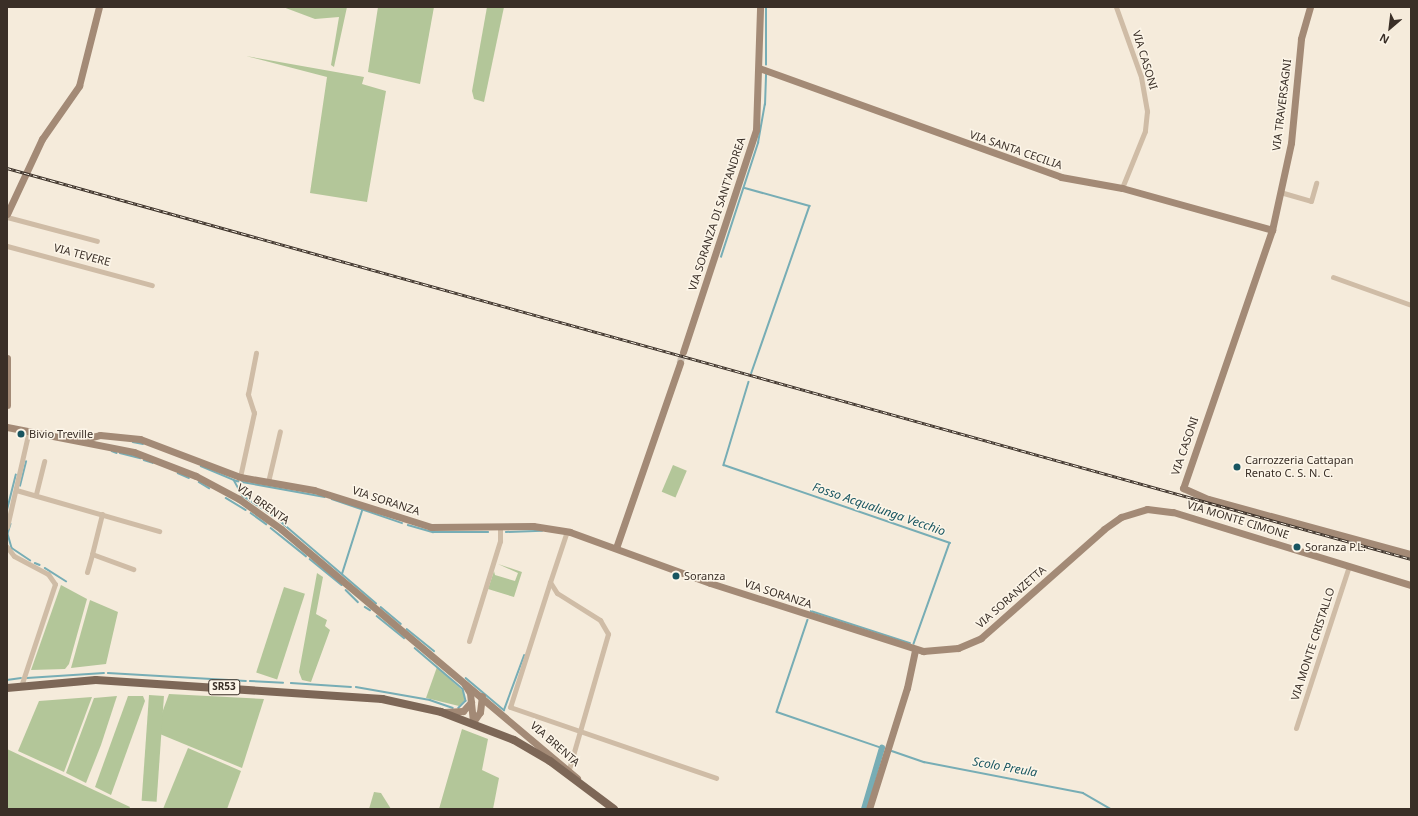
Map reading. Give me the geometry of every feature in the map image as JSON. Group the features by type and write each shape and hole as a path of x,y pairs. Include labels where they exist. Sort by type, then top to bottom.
{"main road":[{"name":"SR53","path":"7,688 96,680 255,688 382,699 440,712 473,722 535,751 591,790"},
{"name":"VIA BRENTA","path":"591,790 614,809"}],"street":[{"name":"VIA TEVERE","path":"96,241 7,216 42,139 79,86 99,7"},
{"name":"VIA SORANZA DI SANT'ANDREA","path":"683,352 750,152 758,115 760,7"},
{"name":"VIA CASONI","path":"1116,7 1141,77 1147,111 1145,131 1122,188"},
{"name":"VIA TRAVERSAGNI","path":"1272,230 1291,143 1301,39 1310,7"},
{"name":"VIA SANTA CECILIA","path":"759,68 1061,177 1122,188 1272,230"},
{"path":"1280,192 1311,201 1316,183"},
{"name":"VIA CASONI","path":"1272,230 1183,488 1208,499 1411,554"},
{"name":"VIA TEVERE","path":"7,246 152,285"},
{"path":"1332,277 1411,305"},
{"path":"240,477 254,413 248,394 256,353"},
{"path":"7,358 7,405"},
{"path":"616,548 680,363"},
{"name":"VIA BRENTA","path":"7,427 84,439 159,460 239,499 281,529 482,696 591,790"},
{"path":"7,527 29,430"},
{"path":"268,482 280,431"},
{"name":"VIA SORANZA","path":"84,439 100,435 140,439 240,477 314,490 431,527 542,526 567,531 915,650"},
{"path":"36,494 44,461"},
{"path":"16,490 36,494 159,531"},
{"name":"VIA SORANZETTA","path":"915,650 946,651 971,643 1001,622 1121,517 1147,509 1173,512"},
{"name":"VIA MONTE CIMONE","path":"1173,512 1411,585"},
{"path":"87,572 102,514"},
{"path":"469,641 500,541 500,527"},
{"path":"567,531 550,582 541,601 535,633 510,707 716,778"},
{"path":"7,547 14,556 48,574 55,584 21,686"},
{"path":"92,554 133,569"},
{"name":"VIA MONTE CRISTALLO","path":"1296,728 1350,566"},
{"path":"550,582 557,593 579,604 607,627 606,650 569,770"},
{"path":"869,809 912,670 915,650"},
{"name":"VIA BRENTA","path":"463,681 471,702 473,722"},
{"path":"473,722 480,712 482,696"},
{"path":"440,712 463,711 471,702"}],"green space":[{"path":"283,7 347,7 334,67 331,65 339,17 315,19"},
{"path":"378,7 434,7 420,84 368,72"},
{"path":"487,7 504,7 484,102 474,99 472,91"},
{"path":"246,56 364,77 362,84 386,91 367,202 310,193 327,77"},
{"path":"673,465 687,471 675,498 662,492"},
{"path":"498,564 522,572 514,597 488,589 494,571 495,575 515,581 518,573"},
{"path":"317,573 323,577 316,614 327,620 325,626 330,630 311,682 302,680 299,672"},
{"path":"61,585 87,599 69,664 65,669 31,670"},
{"path":"284,587 305,594 277,679 256,673"},
{"path":"90,600 118,612 106,664 71,668"},
{"path":"437,667 464,692 464,701 459,706 426,698"},
{"path":"169,694 264,699 242,768 155,732"},
{"path":"149,695 164,696 157,802 142,801"},
{"path":"117,696 101,745 86,783 66,773 94,698"},
{"path":"128,696 143,696 145,701 111,795 95,787"},
{"path":"92,697 64,772 18,751 39,701"},
{"path":"462,729 488,739 482,770 499,778 493,809 439,809"},
{"path":"188,748 241,771 227,809 163,809"},
{"path":"7,749 130,807 129,809 7,809"},
{"path":"374,792 381,793 391,809 369,809"}],"waterway":[{"name":"Fosso Acqualunga Vecchio","path":"766,7 766,65"},
{"name":"Fosso Acqualunga Vecchio","path":"721,257 758,143 765,105 766,73"},
{"name":"Fosso Acqualunga Vecchio","path":"745,188 810,206 752,373"},
{"name":"Fosso Acqualunga Vecchio","path":"749,382 724,465 950,543 914,644"},
{"path":"133,442 143,444"},
{"path":"112,451 117,453"},
{"path":"120,453 140,458"},
{"path":"144,460 153,463"},
{"path":"20,486 26,462"},
{"path":"201,466 237,481 325,497"},
{"path":"178,473 189,478"},
{"path":"7,510 16,475"},
{"path":"234,480 243,496 272,515"},
{"path":"199,482 209,488"},
{"path":"226,498 246,510"},
{"path":"332,499 402,523"},
{"path":"342,574 362,511"},
{"path":"251,513 266,524"},
{"path":"279,520 376,603"},
{"path":"11,524 8,534 12,548 30,560"},
{"path":"408,525 433,532 488,532"},
{"path":"271,528 306,556"},
{"path":"506,532 542,531"},
{"path":"310,559 342,585"},
{"path":"35,563 40,565"},
{"path":"45,568 66,581"},
{"path":"346,590 358,602"},
{"path":"365,607 370,610"},
{"path":"381,607 401,624"},
{"name":"Fosso Acqualunga Vecchio","path":"811,611 910,643"},
{"path":"377,616 404,638"},
{"name":"Fosso Acqualunga Vecchio","path":"808,620 777,712 882,748"},
{"path":"407,629 434,651"},
{"path":"415,648 463,689 466,701 459,708"},
{"path":"466,678 504,710 524,656"},
{"path":"27,678 104,673"},
{"path":"108,673 246,681"},
{"path":"7,680 21,678"},
{"path":"250,681 283,683"},
{"path":"291,683 351,687"},
{"path":"356,687 430,700 453,708"},
{"path":"864,809 882,748"},
{"name":"Scolo Preula","path":"892,751 924,762 1083,793 1111,809"}],"tunnel":[{"path":"680,363 683,352"}],"railway":[{"path":"7,168 1411,559"}],"place":[{"name":"Bivio Treville","path":"21,434"},
{"name":"Carrozzeria Cattapan Renato C. S. N. C.","path":"1237,467"},
{"name":"Soranza P.L.","path":"1297,547"},
{"name":"Soranza","path":"676,576"}]}
